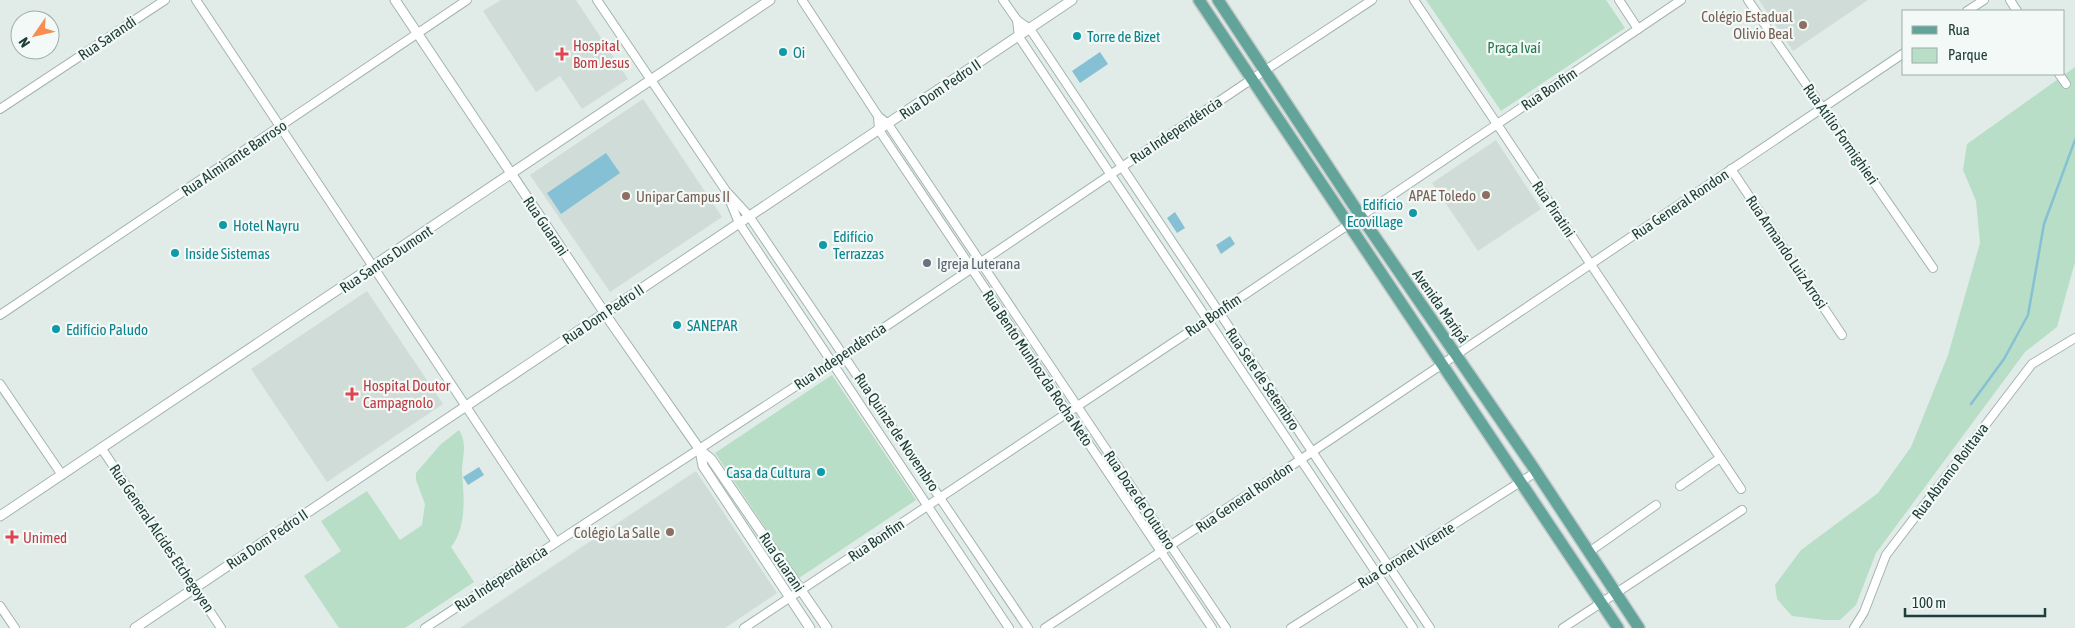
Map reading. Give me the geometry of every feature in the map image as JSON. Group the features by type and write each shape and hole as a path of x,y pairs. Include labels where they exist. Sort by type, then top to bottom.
{"main road":[{"name":"Avenida Maripá","path":"1199,0 1618,628"},
{"name":"Avenida Maripá","path":"1218,0 1360,215 1536,472 1639,628"},
{"path":"1242,63 1249,63 1255,56"},
{"path":"1268,103 1275,94 1282,96"},
{"path":"1354,214 1360,215 1356,226 1349,223 1350,216 1354,214"},
{"path":"1536,472 1527,483 1520,482 1521,476 1536,472"},
{"path":"1617,594 1607,606 1601,604 1602,597 1617,594"}],"street":[{"name":"Rua Sarandi","path":"0,109 165,0"},
{"path":"196,0 556,542"},
{"name":"Rua Guarani","path":"395,0 416,34 605,313 700,450 712,459 826,628"},
{"name":"Rua Almirante Barroso","path":"0,315 467,0"},
{"name":"Rua Quinze de Novembro","path":"597,0 726,191 749,216 845,354 1028,628"},
{"name":"Rua Santos Dumont","path":"0,516 770,0"},
{"path":"802,0 878,116 888,124"},
{"path":"1003,0 1017,20 1030,29"},
{"name":"Rua Dom Pedro II","path":"134,628 1072,0"},
{"path":"1265,71 1372,0"},
{"name":"Rua Piratini","path":"1414,0 1742,490"},
{"path":"1619,0 1638,29"},
{"name":"Rua Bonfim","path":"1360,215 1681,0"},
{"name":"Rua Atílio Formighieri","path":"1748,0 1934,268"},
{"path":"1969,10 1984,0"},
{"path":"1017,20 1019,36"},
{"name":"Rua Sete de Setembro","path":"1030,29 1430,628"},
{"name":"Rua Sete de Setembro","path":"1019,36 1206,320 1413,628"},
{"name":"Rua General Rondon","path":"1045,628 1312,452 1455,354 1902,55"},
{"name":"Rua Independência","path":"425,628 832,363 1265,71"},
{"path":"2060,75 2066,84"},
{"name":"Rua Bento Munhoz da Rocha Neto","path":"878,116 879,130 1212,628"},
{"name":"Rua Doze de Outubro","path":"888,124 1226,628"},
{"name":"Rua Armando Luiz Arrosi","path":"1732,169 1842,335"},
{"name":"Rua Quinze de Novembro","path":"726,191 739,223 1009,628"},
{"name":"Rua Bonfim","path":"744,628 1219,312 1349,223"},
{"name":"Rua Abramo Roittava","path":"1854,628 1864,612 1886,555 1892,547 2032,364 2075,338"},
{"path":"0,384 62,475"},
{"name":"Rua General Alcides Etchegoyen","path":"102,449 221,628"},
{"name":"Rua Guarani","path":"700,450 703,466 810,628"},
{"path":"1680,486 1720,458"},
{"name":"Rua Coronel Vicente","path":"1291,628 1520,482"},
{"path":"1589,552 1656,505"},
{"path":"1617,594 1742,510"},
{"path":"1563,628 1601,604"},
{"path":"0,606 15,628"}],"shaded area":[{"name":"Hospital Bom Jesus","path":"501,0 576,0 628,79 582,109 560,76 536,92 483,11"},
{"name":"Colégio Estadual Olivio Beal","path":"1759,0 1868,0 1793,51"},
{"name":"Unipar Campus II","path":"643,99 722,217 610,292 530,175"},
{"name":"APAE Toledo","path":"1496,140 1541,209 1478,251 1432,183"},
{"name":"Hospital Doutor Campagnolo","path":"367,291 443,404 327,482 251,369"},
{"name":"Colégio La Salle","path":"696,471 777,593 725,628 460,628"}],"green space":[{"name":"Praça Ivaí","path":"1426,0 1606,0 1625,28 1501,111"},
{"path":"2075,67 2075,262 2057,327 2025,352 1876,553 1856,605 1840,620 1792,616 1777,599 1775,585 1801,550 1878,493 1911,447 1948,355 1980,243 1976,201 1963,170 1967,144"},
{"path":"832,375 916,500 799,578 715,453"},
{"path":"459,430 464,446 462,472 463,511 460,530 451,547 474,582 405,628 339,628 304,576 341,551 321,521 367,491 400,540 422,525 425,504 416,480 416,473 441,444"}],"water":[{"path":"1100,52 1108,64 1080,83 1072,71"},
{"path":"606,153 620,173 561,214 547,193"},
{"path":"1175,212 1185,228 1177,233 1167,218"},
{"path":"1230,236 1235,244 1221,254 1216,245"},
{"path":"479,467 484,475 468,485 463,477"}],"waterway":[{"path":"1971,404 2004,359 2028,315 2044,224 2075,140"}],"place":[{"name":"Colégio Estadual Olivio Beal","path":"1803,25"},
{"name":"Torre de Bizet","path":"1077,36"},
{"name":"Oi","path":"783,52"},
{"name":"Hospital Bom Jesus","path":"562,54"},
{"name":"APAE Toledo","path":"1486,195"},
{"name":"Unipar Campus II","path":"626,196"},
{"name":"Edifício Ecovillage","path":"1413,213"},
{"name":"Hotel Nayru","path":"223,225"},
{"name":"Edifício Terrazzas","path":"823,245"},
{"name":"Inside Sistemas","path":"175,253"},
{"name":"Igreja Luterana","path":"927,263"},
{"name":"SANEPAR","path":"677,325"},
{"name":"Edifício Paludo","path":"56,329"},
{"name":"Hospital Doutor Campagnolo","path":"352,394"},
{"name":"Casa da Cultura","path":"821,472"},
{"name":"Colégio La Salle","path":"670,532"},
{"name":"Unimed","path":"12,537"}]}
